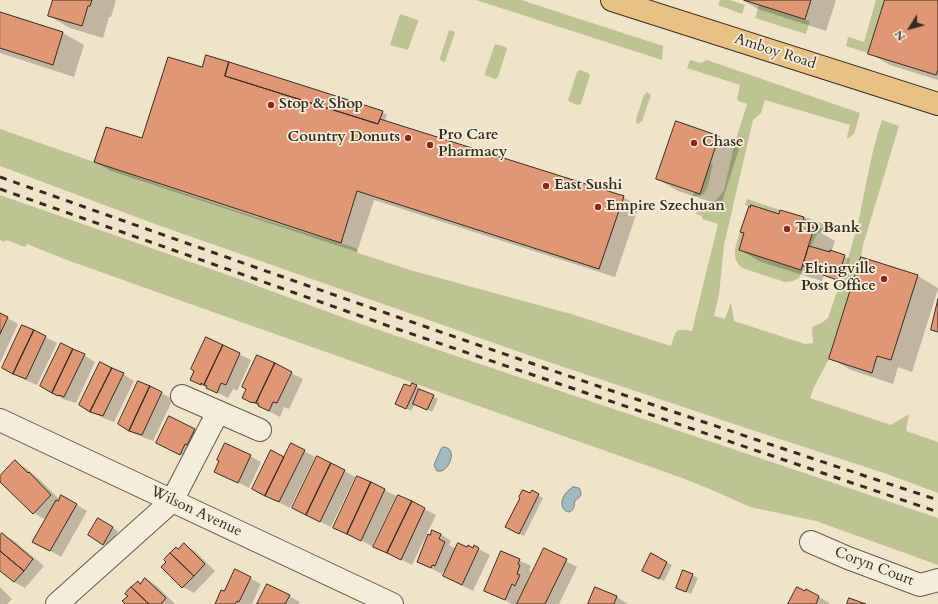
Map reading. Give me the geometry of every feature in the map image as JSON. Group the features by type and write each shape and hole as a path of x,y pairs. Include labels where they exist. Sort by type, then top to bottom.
{"main road":[{"name":"Amboy Road","path":"612,0 938,104"}],"street":[{"path":"182,396 260,430"},
{"path":"57,604 172,502 218,412"},
{"name":"Wilson Avenue","path":"0,420 392,604"},
{"name":"Coryn Court","path":"811,542 848,558 920,585 938,580"}],"green space":[{"path":"476,0 521,0 663,46 662,60"},
{"path":"720,0 729,0 745,5 742,14 718,5"},
{"path":"876,0 885,0 868,53 846,46 848,37 864,42"},
{"path":"759,5 810,21 806,34 755,18"},
{"path":"400,14 418,20 408,50 390,45"},
{"path":"449,30 455,32 445,62 441,61 440,58"},
{"path":"495,44 507,49 498,77 495,79 485,75 485,73"},
{"path":"690,60 700,63 707,60 860,113 854,134 847,139 850,125 765,100 761,113 753,120 724,245 719,294 714,316 725,319 731,302 734,321 805,344 813,343 812,327 828,318 849,257 882,120 899,126 863,245 861,257 829,359 814,387 810,398 891,425 909,414 906,431 938,442 938,493 884,473 534,357 155,224 0,166 0,129 222,206 356,248 358,253 410,270 571,314 671,346 677,331 692,331 718,224 702,219 702,216 696,214 697,211 705,208 719,197 724,190 734,146 747,104 738,101 737,99 740,85 687,68"},
{"path":"580,70 590,75 581,104 578,105 568,100 577,72"},
{"path":"647,92 651,95 642,121 638,124 636,119 644,95"},
{"path":"710,163 713,164 708,186 704,194 700,196 692,196"},
{"path":"0,195 228,275 358,323 938,518 938,565 816,521 750,507 685,479 67,260 27,244 25,247 6,240 4,242 0,240"},
{"path":"747,199 780,210 779,214 751,205 750,207 745,205"},
{"path":"804,217 831,226 817,234 811,246 809,246 814,228 802,224"},
{"path":"740,232 744,233 739,250 801,270 804,266 799,278 793,281 785,282 742,268 738,264 735,255"}],"water":[{"path":"443,447 450,450 450,463 441,471 437,471 434,465"},
{"path":"573,487 579,488 581,495 575,501 572,511 568,512 563,508 563,498"}],"building":[{"path":"53,0 92,0 90,6 88,6 82,26 48,16"},
{"path":"744,0 811,0 805,19"},
{"path":"885,0 938,0 938,70 936,75 868,54"},
{"path":"0,12 63,32 53,65 0,48"},
{"path":"206,55 229,62 225,76 378,124 380,119 624,196 599,269 357,191 341,243 94,162 106,127 142,138 168,57 202,67"},
{"path":"229,62 383,111 378,124 225,76"},
{"path":"676,121 719,136 700,194 656,179"},
{"path":"751,205 779,214 780,210 804,217 802,224 814,228 801,270 739,250 744,233 740,232 749,206 750,207"},
{"path":"809,246 830,252 830,250 845,255 837,280 803,266"},
{"path":"861,257 918,275 891,360 877,356 872,373 829,359"},
{"path":"938,299 938,332 931,330"},
{"path":"0,313 8,317 0,334"},
{"path":"22,325 34,330 13,374 2,368"},
{"path":"34,330 46,336 26,379 13,374"},
{"path":"206,337 223,345 204,385 201,383 201,385 190,380 194,371 191,369"},
{"path":"61,343 73,349 52,393 40,386"},
{"path":"223,345 240,353 226,385 221,383 217,393 206,388 207,386 204,385"},
{"path":"73,349 85,354 64,397 58,396 52,393"},
{"path":"257,355 275,363 256,403 252,403 242,398 246,389 242,387"},
{"path":"100,362 112,368 90,412 79,405"},
{"path":"275,363 292,372 277,403 273,402 269,411 258,406 259,404 256,403"},
{"path":"112,368 124,373 103,416 90,412"},
{"path":"138,381 150,386 129,431 118,424"},
{"path":"412,383 417,385 406,409 395,404 404,384 410,386"},
{"path":"150,386 162,392 142,435 129,431"},
{"path":"419,389 434,395 427,410 413,404"},
{"path":"169,416 195,429 180,455 156,443"},
{"path":"225,443 251,455 238,483 214,472 219,461 217,460"},
{"path":"291,443 305,450 279,502 265,496"},
{"path":"271,450 284,457 265,496 252,489"},
{"path":"317,456 331,463 306,515 292,508"},
{"path":"15,460 51,495 33,514 0,482 0,476"},
{"path":"331,463 345,470 320,522 306,515"},
{"path":"357,476 371,482 347,534 333,528"},
{"path":"371,482 385,489 361,541 347,534"},
{"path":"523,490 530,493 532,490 539,494 519,534 505,527"},
{"path":"61,495 77,504 50,551 32,542 56,500 58,501"},
{"path":"398,495 412,501 387,553 373,547"},
{"path":"412,501 425,508 401,560 387,553"},
{"path":"98,518 113,527 103,545 88,535"},
{"path":"432,530 441,534 439,539 445,542 435,566 432,565 431,568 417,562 428,534 430,535"},
{"path":"2,533 33,559 24,571 0,551 0,535"},
{"path":"184,543 205,564 194,576 170,553 176,547 178,549"},
{"path":"458,543 467,547 468,545 473,548 474,545 479,548 462,585 443,576"},
{"path":"544,548 567,559 545,604 517,604"},
{"path":"0,551 24,571 14,582 0,571"},
{"path":"501,551 520,559 517,574 520,575 515,586 512,584 505,600 484,591"},
{"path":"170,553 194,576 182,588 161,567 166,562 164,560"},
{"path":"651,553 667,562 659,579 642,571"},
{"path":"235,569 251,577 239,602 237,601 235,604 215,604 221,590 224,591"},
{"path":"683,570 693,574 686,592 676,588"},
{"path":"145,578 166,598 161,604 149,604 131,587 138,581 140,584"},
{"path":"267,584 290,595 285,604 257,604"},
{"path":"131,587 149,604 125,604 122,601 128,596 125,594"},
{"path":"595,587 617,596 614,604 588,604"},
{"path":"797,587 805,591 806,589 819,596 816,604 788,604"},
{"path":"849,598 866,604 847,604"}],"railway":[{"path":"0,177 468,342 938,500"},
{"path":"0,189 400,330 938,512"}],"place":[{"name":"Stop & Shop","path":"271,105"},
{"name":"Country Donuts","path":"408,138"},
{"name":"Chase","path":"694,143"},
{"name":"Pro Care Pharmacy","path":"430,145"},
{"name":"East Sushi","path":"546,186"},
{"name":"Empire Szechuan","path":"598,207"},
{"name":"TD Bank","path":"787,229"},
{"name":"Eltingville Post Office","path":"884,279"}]}
